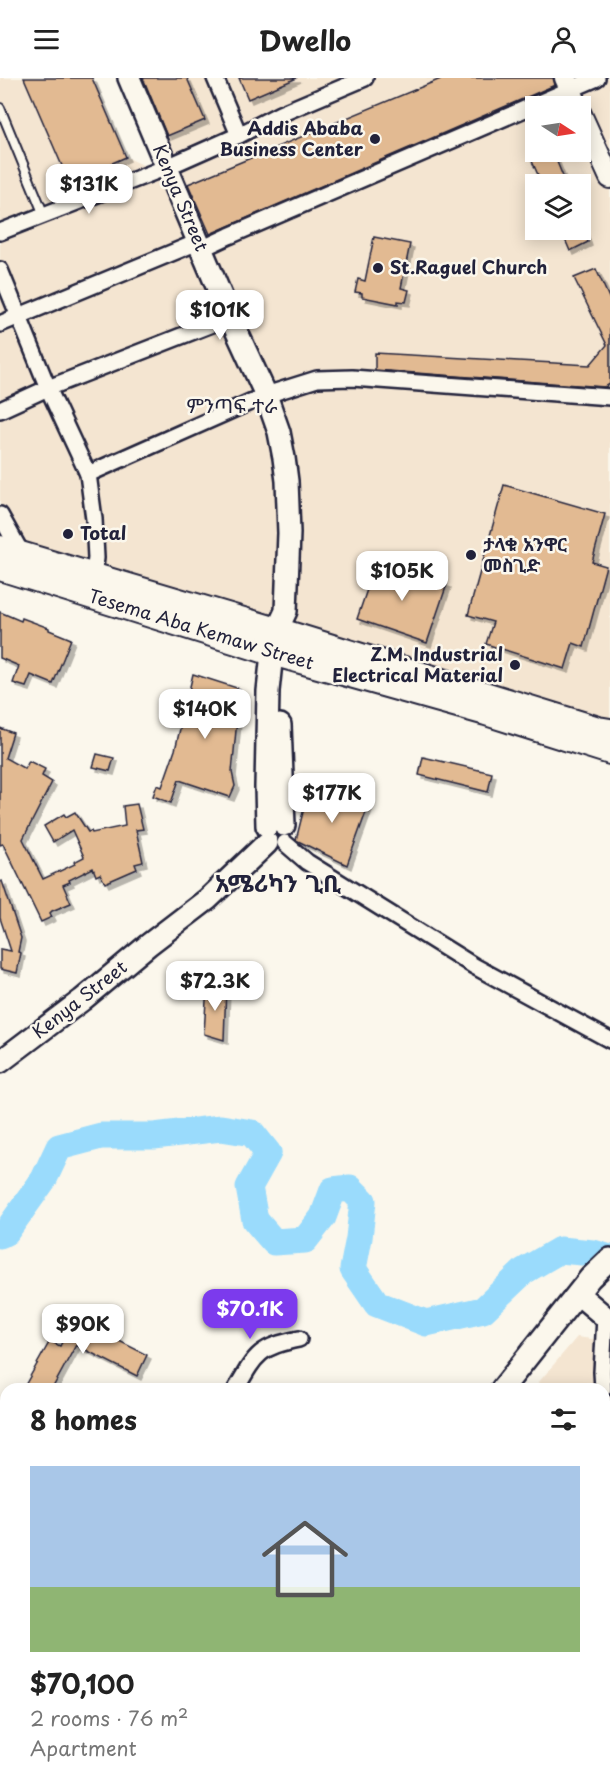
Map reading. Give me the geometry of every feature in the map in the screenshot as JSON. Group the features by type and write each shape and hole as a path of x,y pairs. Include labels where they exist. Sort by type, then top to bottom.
{"main road":[{"name":"Kenya Street","path":"0,1062 208,899 276,834 281,637 289,533 287,481 279,432 266,395 230,317 129,78"},
{"name":"Tesema Aba Kemaw Street","path":"0,548 92,586"},
{"name":"Tesema Aba Kemaw Street","path":"0,568 92,586 281,637 610,731"},
{"name":"Tesema Aba Kemaw Street","path":"281,637 486,714 610,752"},
{"path":"507,1383 584,1286 610,1259"},
{"path":"584,1286 608,1319"}],"street":[{"path":"215,78 239,135"},
{"path":"0,232 167,167 280,114 365,78"},
{"path":"0,324 229,236 571,92 597,78"},
{"path":"591,135 609,172"},
{"path":"0,270 48,388 88,474 94,519 92,586"},
{"path":"0,410 48,388 230,317"},
{"path":"88,474 266,395 317,379 352,378 610,397"},
{"path":"0,515 23,556"},
{"path":"276,834 294,853 307,862 474,966 610,1040"},
{"path":"603,1383 608,1319"},
{"path":"240,1383 259,1354 266,1348 299,1339"}],"lane":[{"path":"0,108 44,215"}],"shaded area":[{"path":"0,78 92,78 126,157 166,176 124,78 610,78 610,724 0,545"},
{"path":"577,1337 605,1341 610,1346 610,1383 538,1383"}],"building":[{"path":"24,78 92,78 126,157 69,182"},
{"path":"143,78 187,78 205,120 167,136"},
{"path":"239,78 297,78 248,99"},
{"name":"Addis Ababa Business Center","path":"443,78 553,78 555,85 210,234 188,184"},
{"path":"532,162 557,162 562,174 538,174"},
{"path":"374,237 410,244 401,288 409,290 406,302 398,301 398,304 362,297 362,293 355,292 358,279 365,281"},
{"path":"565,240 587,240 588,242 570,251"},
{"path":"596,269 610,300 610,384 605,387 375,370 375,353 590,365 607,345 574,278"},
{"path":"504,485 605,514 592,562 606,566 584,647 573,643 565,669 486,644 493,622 468,615"},
{"path":"377,560 447,584 427,643 357,619"},
{"path":"0,612 21,621 22,618 49,628 71,639 53,684 31,675 26,687 13,683 19,666 0,658"},
{"path":"193,674 240,689 232,772 235,786 230,797 179,780 171,803 153,796 157,785 162,787 175,750"},
{"path":"0,728 13,733 5,758 25,769 29,761 45,769 42,776 52,782 23,839 43,879 75,864 74,862 84,857 72,830 53,842 44,826 64,814 66,817 75,812 88,832 92,833 125,826 123,806 137,804 143,829 136,830 143,862 135,864 137,869 105,883 100,874 96,876 93,868 69,880 70,882 63,885 71,903 52,911 50,913 52,917 41,922 3,844 0,845"},
{"path":"97,754 114,758 110,771 93,767"},
{"path":"423,757 492,773 488,792 419,775"},
{"path":"308,792 370,801 347,865 296,840"},
{"path":"2,881 21,938 17,973 0,969 0,949 11,951 0,918 0,882"},
{"path":"207,984 226,987 224,1040 204,1034"},
{"path":"74,1318 147,1355 137,1376 76,1345 55,1383 26,1383 50,1341 60,1346"}],"waterway":[{"path":"0,1235 6,1232 44,1179 59,1147 101,1136 154,1136 221,1128 252,1133 268,1153 249,1187 255,1220 274,1242 305,1240 323,1217 333,1190 350,1188 363,1201 353,1269 377,1304 426,1323 483,1310 524,1271 560,1250 593,1253 610,1258"}],"place":[{"name":"Addis Ababa Business Center","path":"375,139"},
{"name":"St.Raguel Church","path":"378,268"},
{"name":"Total","path":"68,534"},
{"name":"ታላቁ አንዋር መስጊድ","path":"471,555"},
{"name":"Z.M. Industrial Electrical Material","path":"515,665"}],"district":[{"name":"ምንጣፍ ተራ","path":"232,406"},
{"name":"አሜሪካን ጊቢ","path":"278,884"}]}
